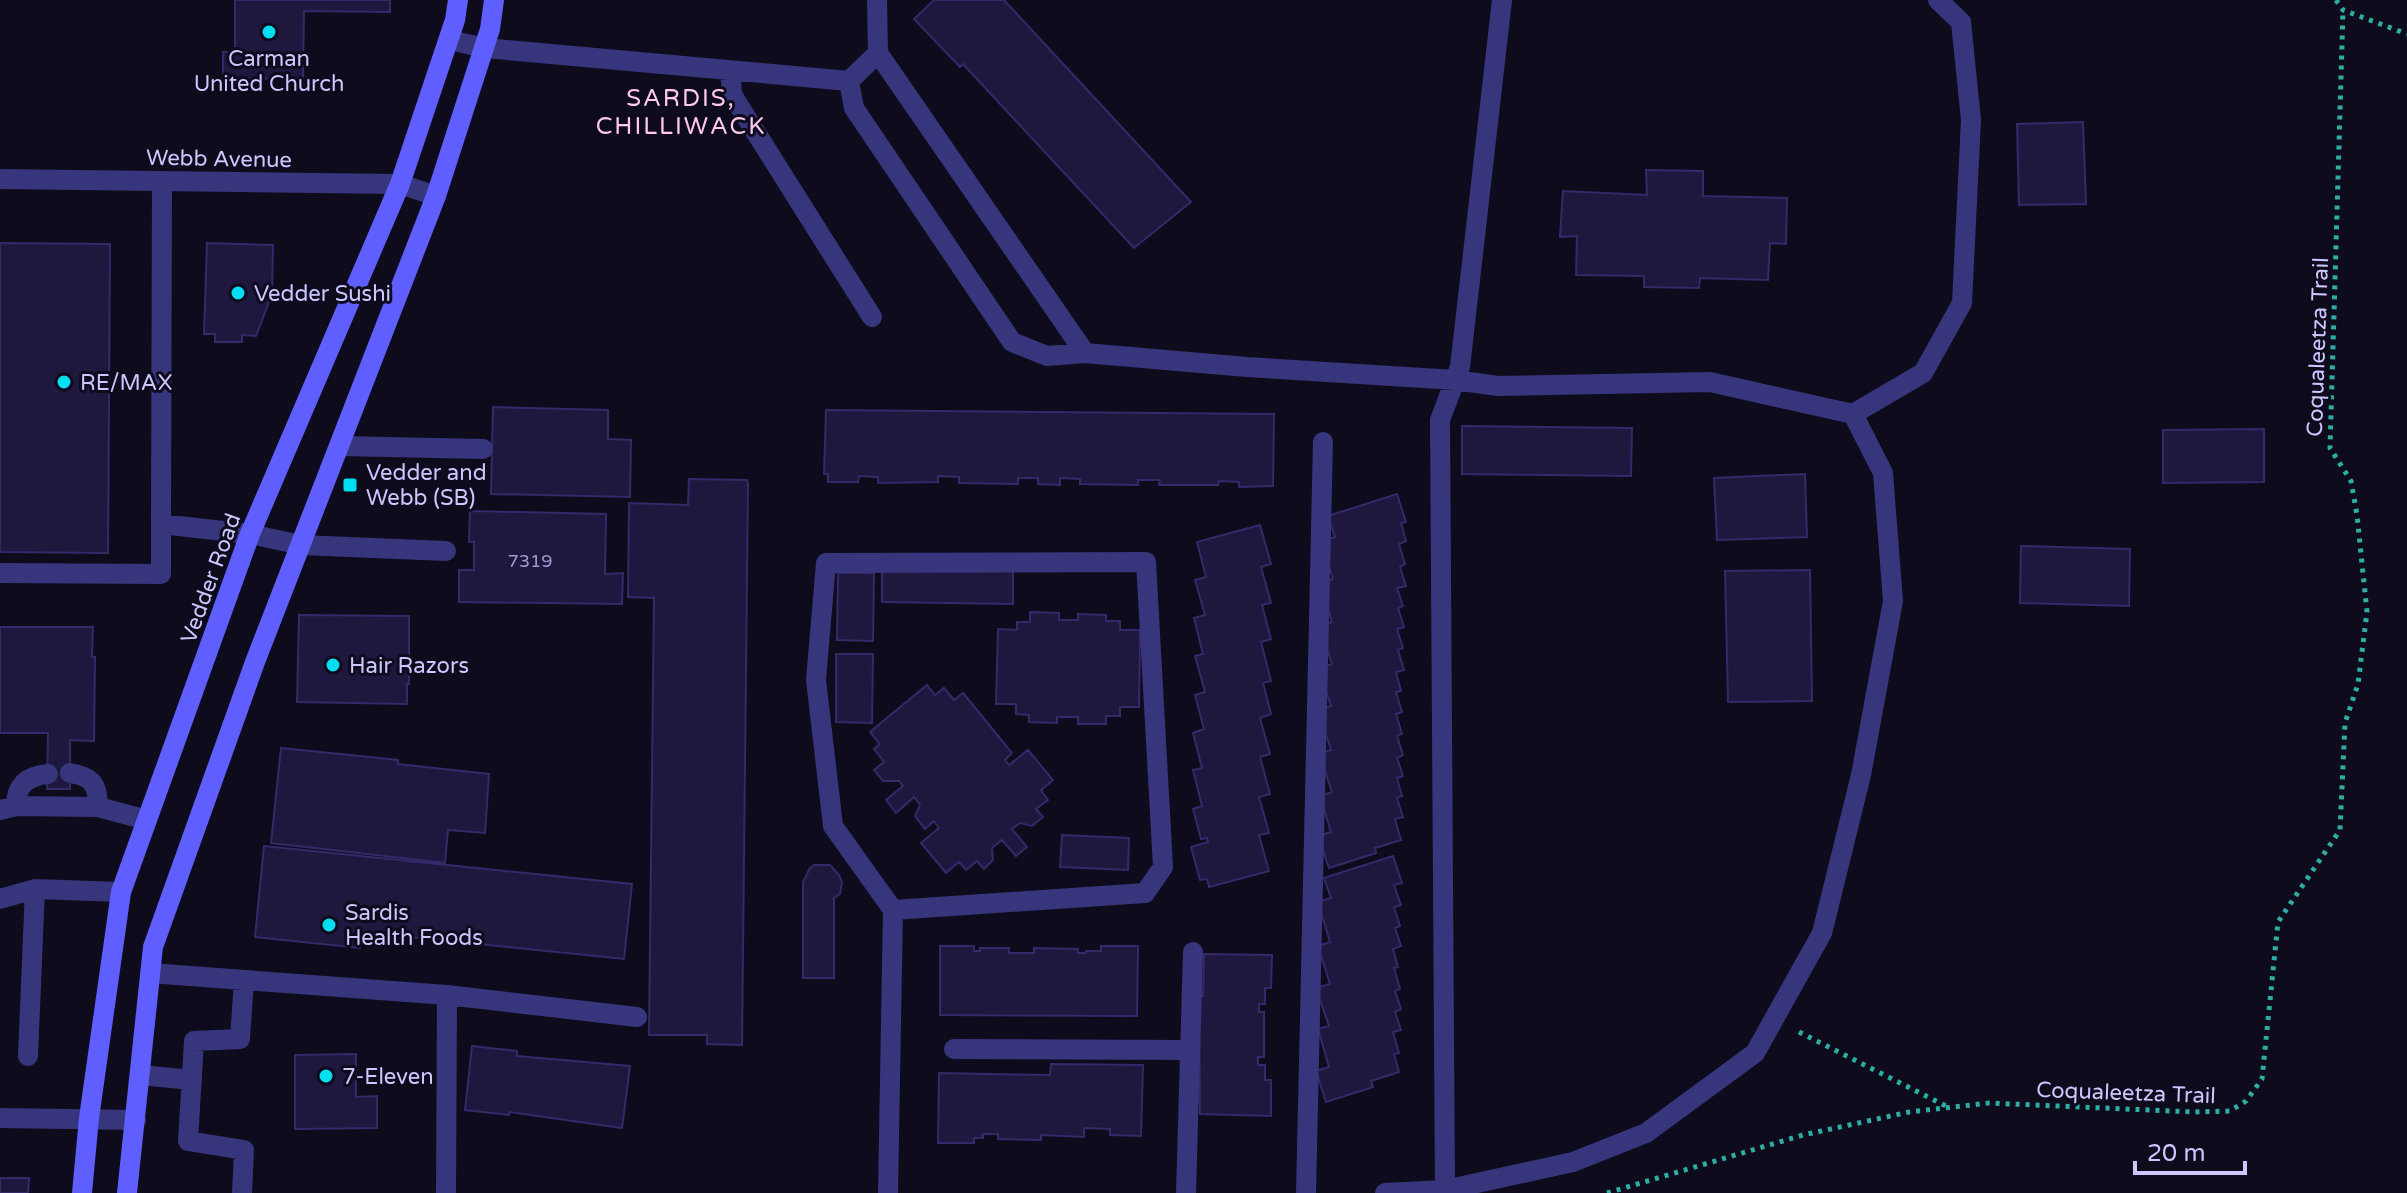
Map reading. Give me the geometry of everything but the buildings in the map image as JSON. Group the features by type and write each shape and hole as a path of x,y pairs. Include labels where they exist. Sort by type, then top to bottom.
{"main road":[{"name":"Vedder Road","path":"82,1193 89,1118 121,892 250,534 400,184 449,40 458,0"},
{"path":"127,1193 153,947 255,662 436,196 485,48 494,0"}],"street":[{"path":"877,0 878,53 1085,353"},
{"path":"1445,1190 1440,420 1460,367 1502,0"},
{"path":"849,81 854,108 1012,342 1047,356 1085,353 1455,380 1498,386 1710,382 1853,414 1923,373 1962,303 1971,120 1961,22 1938,0"},
{"path":"449,40 485,48 849,81 878,53"},
{"path":"730,71 736,101 872,317"},
{"name":"Webb Avenue","path":"0,179 400,184 436,196"},
{"path":"0,573 161,574 162,181"},
{"path":"1385,1193 1445,1190 1573,1162 1646,1133 1755,1053 1822,933 1861,775 1893,601 1883,473 1853,414"},
{"path":"1306,1193 1323,442"},
{"path":"339,446 483,449"},
{"path":"161,524 250,534 301,545 446,551"},
{"path":"888,1193 893,910 833,826 816,680 826,563 1146,562 1163,867 1145,893 893,910"},
{"path":"70,773 87,778 93,784 98,793 98,807"},
{"path":"8,808 20,786 38,775 48,774"},
{"path":"8,808 98,807 147,820"},
{"path":"0,899 35,889 121,892"},
{"path":"28,1056 35,889"},
{"path":"1186,1193 1193,952"},
{"path":"150,973 447,995 637,1017"},
{"path":"242,1193 244,1150 188,1141 194,1041 240,1039 244,980"},
{"path":"446,1193 447,995"},
{"path":"954,1049 1190,1050"},
{"path":"140,1075 192,1080"},
{"path":"0,1118 136,1120"}],"path":[{"path":"2336,0 2343,10 2407,34"},
{"name":"Coqualeetza Trail","path":"1607,1193 1803,1135 1909,1112 1989,1103 2230,1111 2246,1101 2262,1079 2278,922 2340,830 2345,723 2358,684 2367,612 2351,481 2330,448 2343,10"},
{"path":"1774,1020 1949,1107"}],"place":[{"name":"Carman United Church","path":"269,32"},
{"name":"Vedder Sushi","path":"238,293"},
{"name":"RE/MAX","path":"64,382"},
{"name":"Vedder and Webb (SB)","path":"350,485"},
{"name":"Hair Razors","path":"333,665"},
{"name":"Sardis Health Foods","path":"329,925"},
{"name":"7-Eleven","path":"326,1076"}],"district":[{"name":"SARDIS, CHILLIWACK","path":"681,112"}]}
